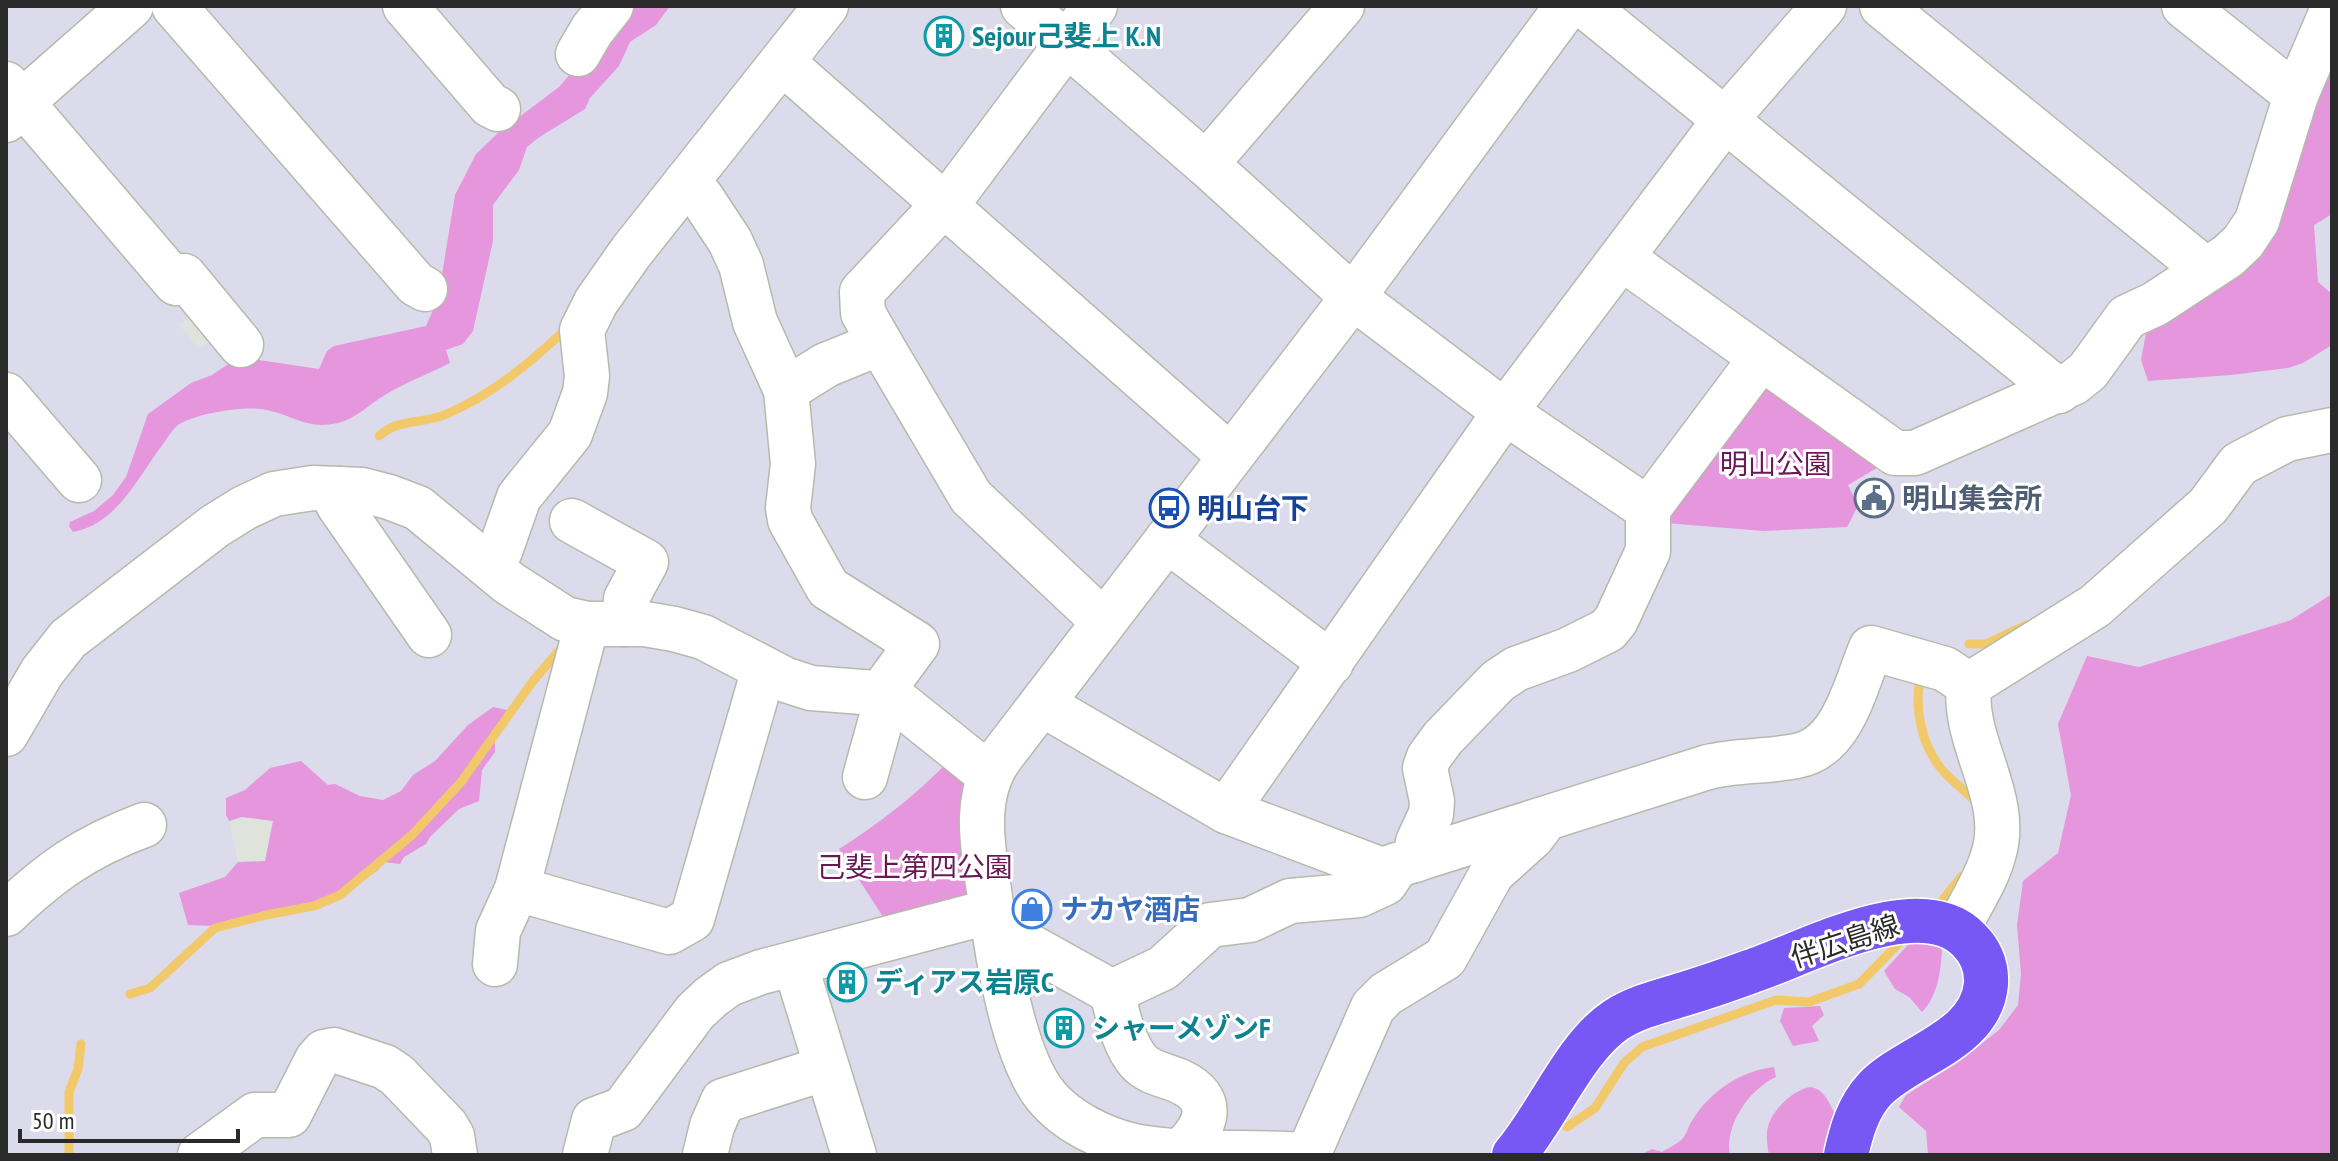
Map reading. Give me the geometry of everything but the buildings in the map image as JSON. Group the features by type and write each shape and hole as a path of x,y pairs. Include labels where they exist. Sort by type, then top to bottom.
{"main road":[{"name":"伴広島線","path":"1514,1155 1589,1046 1615,1020 1656,1002 1779,962 1852,933 1895,922 1925,921 1957,930"},
{"path":"1846,1155 1859,1114 1875,1090 1960,1031 1979,1007 1986,983 1982,959 1973,944 1957,930"}],"street":[{"path":"131,6 11,102 176,283 184,276 241,345"},
{"path":"174,6 416,284 425,289"},
{"path":"405,6 490,105 498,109"},
{"path":"578,54 611,6"},
{"path":"489,564 500,551 519,497 570,434 585,393 587,376 582,330 596,302 631,252 826,6"},
{"path":"1023,6 1206,164 1353,297 1505,412 1648,509"},
{"path":"1095,6 959,188 862,292 863,313 971,497 1104,622"},
{"path":"1545,820 1532,837 1492,873 1445,958 1386,994 1373,1007 1306,1155 1107,1147 1048,1099 1039,1087 1030,1069 1007,996 994,924 981,821 982,800 989,775 1353,297 1567,6"},
{"path":"1585,6 2059,391"},
{"path":"1226,811 1505,412 1724,121 1824,6"},
{"path":"1882,6 2206,270"},
{"path":"2184,6 2296,95"},
{"path":"1206,164 1327,11"},
{"path":"1622,258 1895,453 1915,453 2059,391 2088,371 2127,317 2155,304 2228,256 2243,242 2257,221 2296,95 2332,11"},
{"path":"782,62 1230,456"},
{"path":"686,182 701,197 730,241 741,265 755,322 786,390 793,464 788,508 790,520 828,588 917,644 889,682 865,777"},
{"path":"786,390 826,365 880,343"},
{"path":"1112,992 1163,968 1210,925 1250,920 1290,901 1336,899 1368,892 1385,883 1406,862 1431,814 1432,801 1425,768 1429,757 1443,738 1498,681 1516,669 1568,650 1608,630 1616,620 1648,551 1648,509 1761,358"},
{"path":"6,395 79,480"},
{"path":"1969,685 2095,606 2208,506 2239,464 2287,439 2332,430"},
{"path":"6,734 42,672 68,639 215,526 274,494 313,488 339,489 362,490 418,508 509,583 565,619 606,624 645,624 703,637 786,680 811,688 888,694 989,775"},
{"path":"339,489 338,504 415,631"},
{"path":"495,964 498,931 517,889 606,624 626,599 646,562 572,521"},
{"path":"1167,540 1331,663"},
{"path":"1042,704 1226,811 1382,870 1708,767 1812,752 1826,742 1838,725 1871,648 1945,669 1969,685"},
{"path":"517,889 669,932 692,919 764,669"},
{"path":"1957,930 1993,857 1997,836 1992,792 1967,704 1969,685"},
{"path":"6,914 65,862 114,836 144,825"},
{"path":"585,1155 594,1120 623,1109 695,1012 729,984 795,964 994,924 1112,992 1128,1042 1138,1060 1153,1071 1182,1082 1201,1100 1206,1114 1203,1126 1182,1150"},
{"path":"795,964 854,1155"},
{"path":"210,1152 255,1115 289,1115 317,1060 324,1052 334,1050 385,1067 397,1075 446,1126 452,1136 455,1155"},
{"path":"705,1155 712,1126 723,1101 826,1068"}],"shaded area":[{"path":"200,309 217,340 198,348 179,325"},
{"path":"242,817 273,821 265,862 238,862 229,821"}],"green space":[{"path":"628,6 670,6 656,25 630,42 619,66 590,98 585,109 527,147 519,170 493,205 493,241 473,331 463,344 446,350 450,363 393,390 357,415 338,423 309,424 258,409 235,409 186,421 172,432 114,509 102,520 73,532 70,522 94,511 113,495 126,477 148,414 191,383 212,375 239,357 319,369 327,351 334,346 426,326 438,299 455,195 476,154 498,133 559,87"},
{"path":"2332,60 2332,214 2314,225 2318,282 2332,294 2332,345 2303,363 2288,368 2148,381 2141,360 2147,328 2209,295 2240,270 2298,150"},
{"name":"明山公園","path":"1756,378 1887,462 1848,485 1858,506 1847,527 1764,531 1665,523"},
{"path":"2332,594 2332,1155 1928,1155 1926,1131 1899,1107 1906,1095 1957,1063 1999,1030 2018,1005 2021,974 2017,925 2023,881 2058,853 2071,795 2058,724 2087,656 2139,667 2291,620"},
{"path":"493,707 512,714 495,738 495,752 482,770 479,801 459,809 426,844 404,857 400,864 383,862 371,875 364,872 335,894 313,903 214,926 188,925 179,893 225,877 238,862 265,861 273,821 242,817 229,821 226,798 245,790 270,768 301,761 328,785 335,784 360,796 383,800 401,791 413,775 435,761 468,725"},
{"name":"己斐上第四公園","path":"951,759 965,782 972,887 960,909 891,929 839,849 898,807"},
{"path":"1916,936 1942,948 1935,991 1922,1012 1909,997 1895,989 1884,971"},
{"path":"1820,1006 1824,1015 1812,1026 1819,1041 1793,1046 1780,1021 1784,1008"},
{"path":"1774,1067 1776,1077 1748,1099 1735,1121 1729,1144 1730,1155 1640,1155 1652,1149 1662,1152 1678,1142 1716,1092 1749,1073"},
{"path":"1810,1087 1823,1094 1836,1116 1825,1155 1769,1155 1767,1134 1773,1116 1792,1095"}],"waterway":[{"path":"379,436 395,426 440,417 481,396 525,365 566,329"},
{"path":"1969,644 1986,644 2026,625"},
{"path":"130,994 150,988 215,928 314,906 340,895 412,835 461,782 533,681 562,647"},
{"path":"1920,678 1919,715 1930,752 1944,772 1976,802"},
{"path":"1941,902 1962,876"},
{"path":"1567,1127 1595,1108 1624,1063 1642,1047 1776,1000 1809,1002 1859,984 1906,936"},
{"path":"69,1155 69,1092 78,1069 81,1044"}],"place":[{"name":"Sejour己斐上 K.N","path":"944,36"},
{"name":"明山集会所","path":"1874,498"},
{"name":"明山台下","path":"1169,508"},
{"name":"ナカヤ酒店","path":"1032,909"},
{"name":"ディアス岩原C","path":"847,982"},
{"name":"シャーメゾンF","path":"1064,1028"}]}
